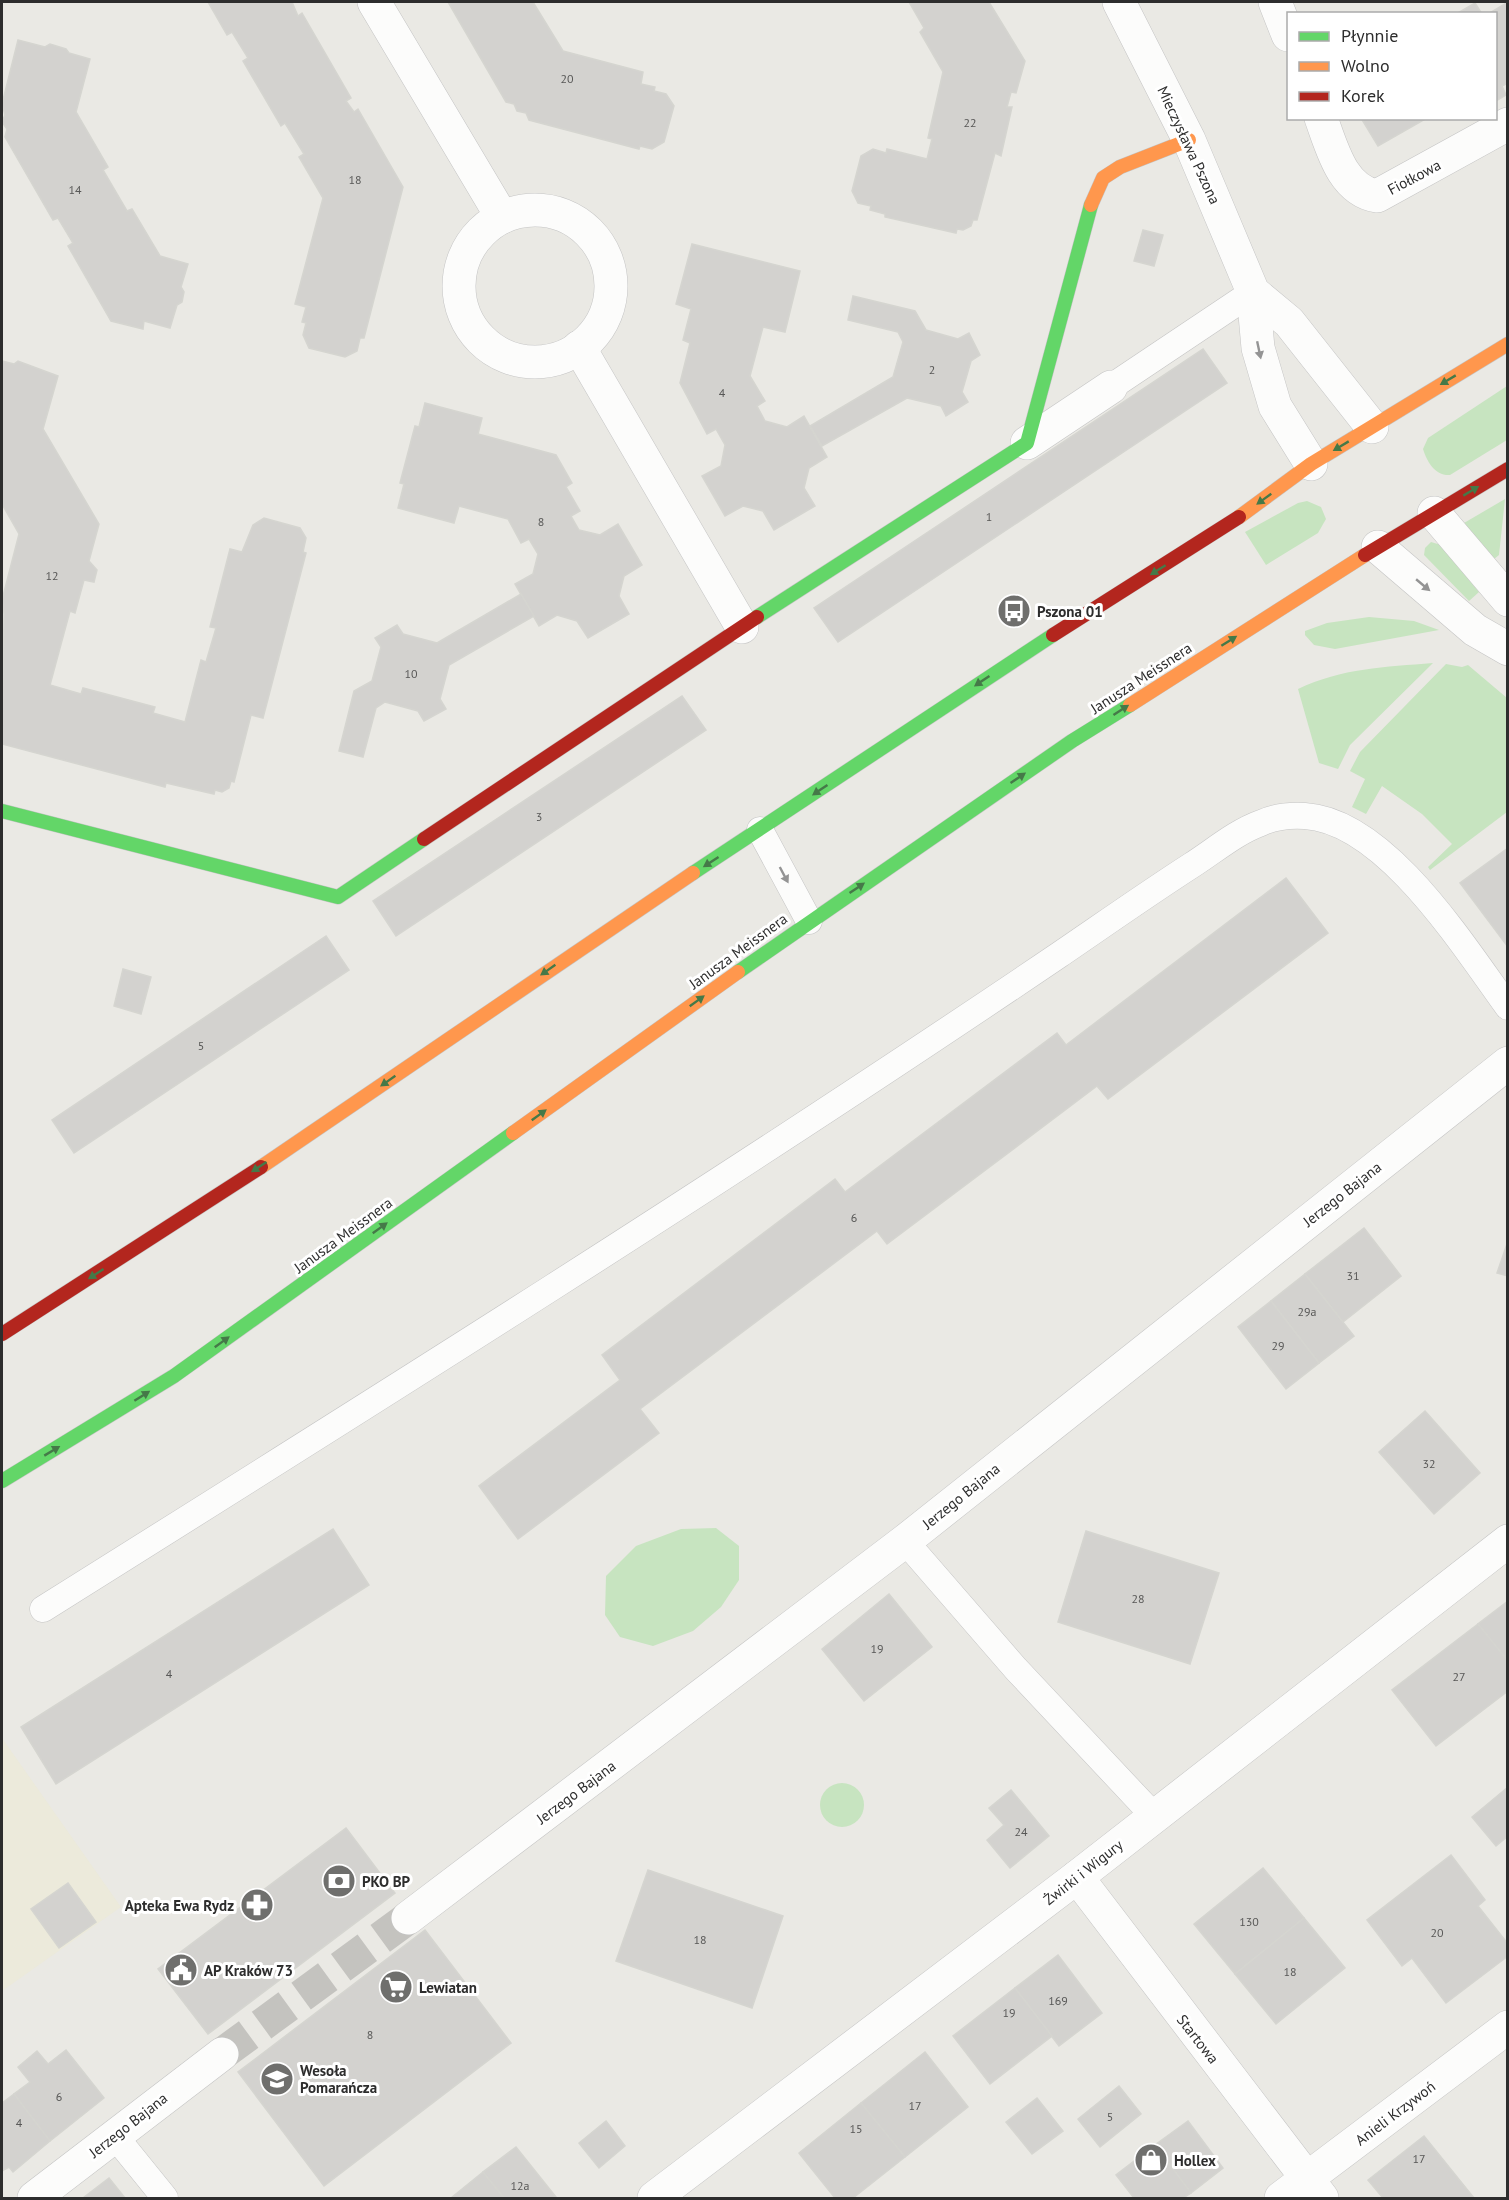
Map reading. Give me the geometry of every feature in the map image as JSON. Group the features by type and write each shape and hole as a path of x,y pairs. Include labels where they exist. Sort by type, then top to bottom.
{"main road":[{"path":"2,811 338,897 742,627 1027,443 1093,197 1103,178 1120,167 1189,140"},
{"path":"2,1334 309,1136 571,954 1031,649 1225,527 1311,464 1508,344"},
{"name":"Janusza Meissnera","path":"2,1481 174,1376 809,921 1072,741 1378,547 1508,469"}],"street":[{"path":"374,2 502,217"},
{"name":"Mieczysława Pszona","path":"1119,2 1189,140 1253,292 1258,348 1275,406 1311,464"},
{"path":"1275,2 1287,32"},
{"name":"Fiołkowa","path":"1322,120 1346,178 1363,194 1377,196 1508,124"},
{"path":"529,210 548,211 566,216 582,226 596,240 605,257 610,275 611,294 597,330 579,347 550,361 531,362 512,359 495,351 468,324 461,306 459,287 461,268 478,234 502,217 529,210"},
{"name":"Mieczysława Pszona","path":"1253,292 1289,322 1372,427"},
{"path":"579,347 742,627"},
{"path":"1027,443 1111,387"},
{"path":"1434,513 1508,600"},
{"path":"1378,547 1475,630 1508,649"},
{"name":"Jerzego Bajana","path":"408,1918 905,1541 1508,1063"},
{"name":"Żwirki i Wigury","path":"654,2199 1077,1877 1508,1541"},
{"name":"Startowa","path":"1077,1877 1315,2189"},
{"name":"Anieli Krzywoń","path":"1281,2199 1315,2189 1508,2027"},
{"name":"Jerzego Bajana","path":"34,2199 114,2135 222,2054"}],"lane":[{"path":"1111,387 1253,292"},
{"path":"43,1609 607,1253 861,1089 1162,885 1259,823 1286,816 1311,816 1338,825 1368,843 1417,887 1508,1007"},
{"path":"760,830 809,921"},
{"path":"905,1541 1008,1660 1154,1816"},
{"path":"114,2135 165,2199"}],"shaded area":[{"path":"2,1738 121,1907 2,1991"}],"green space":[{"path":"1507,386 1507,440 1450,475 1436,471 1429,463 1423,449 1428,438"},
{"path":"1505,499 1499,555 1494,559 1464,526 1464,523"},
{"path":"1307,501 1321,507 1326,519 1318,533 1266,565 1245,532 1298,503"},
{"path":"1431,542 1441,545 1479,592 1469,601 1424,555 1425,548"},
{"path":"1369,617 1414,621 1439,630 1335,649 1314,645 1305,635 1305,631 1327,623"},
{"path":"1433,663 1350,745 1338,769 1319,763 1298,689 1347,673 1381,667"},
{"path":"1446,664 1462,667 1468,665 1507,698 1507,812 1430,870 1428,867 1452,844 1422,814 1382,786 1366,814 1352,807 1365,779 1350,771 1360,752"},
{"path":"716,1528 739,1546 739,1580 721,1607 693,1631 653,1646 620,1637 605,1615 606,1576 636,1546 681,1529"},
{"path":"842,1783 851,1784 858,1789 863,1796 863,1814 858,1821 851,1826 842,1827 833,1826 826,1821 821,1814 820,1805 821,1796 826,1789 833,1784"}],"building":[{"path":"208,2 292,2 298,16 302,13 351,98 346,101 354,112 358,109 403,187 364,338 360,338 357,351 345,357 309,348 303,335 306,323 302,322 306,307 295,304 323,198 299,157 304,154 285,123 281,126 243,61 248,58 232,32 227,35"},
{"path":"448,2 533,2 563,51 643,72 641,84 655,87 654,91 666,94 674,106 664,142 652,149 640,146 639,149 529,120 526,113 517,111 514,104 506,102"},
{"path":"909,2 989,2 1025,61 1016,93 1011,92 1007,107 1012,107 1001,156 995,153 977,220 973,220 971,226 963,230 957,229 956,233 885,217 885,214 870,210 871,206 858,203 852,191 861,156 873,149 886,153 887,149 927,159 932,139 928,138 943,72 920,32 924,28"},
{"path":"1508,2 1508,83 1502,86 1506,95 1497,100 1497,12 1491,12"},
{"path":"1475,3 1481,12 1459,12"},
{"path":"18,40 45,47 50,44 90,59 76,112 108,167 103,170 127,211 132,209 160,256 188,264 181,287 184,292 182,302 177,305 170,328 144,321 143,329 111,321 68,246 73,243 58,218 53,220 5,137 7,129 2,122 5,115 2,104"},
{"path":"1362,120 1424,120 1378,146"},
{"path":"1143,230 1163,235 1154,266 1134,261"},
{"path":"692,244 800,271 785,332 763,327 750,376 765,401 757,406 765,421 787,427 804,416 827,457 809,468 804,488 815,506 774,530 763,511 743,506 725,516 702,476 721,466 725,445 716,429 707,434 680,383 690,343 683,340 691,309 676,304"},
{"path":"853,296 915,311 926,330 958,339 969,333 980,355 971,361 962,392 968,402 946,416 941,406 907,398 822,446 810,426 893,377 903,342 898,332 848,320"},
{"path":"1203,349 1227,383 838,642 814,608"},
{"path":"2,361 14,364 18,361 58,376 43,429 99,524 89,561 97,570 94,582 84,580 75,613 70,611 50,685 81,694 83,688 155,707 153,713 185,722 201,660 206,662 216,628 210,627 230,549 242,552 253,525 264,518 300,528 306,538 303,552 306,553 263,718 251,715 234,782 231,781 229,788 222,792 215,790 214,794 166,783 165,787 2,744 4,614 2,600 19,534 2,504"},
{"path":"425,403 482,418 478,434 556,455 572,483 566,487 580,511 571,516 579,530 600,535 618,524 642,565 624,576 619,596 629,614 588,638 577,621 557,615 539,626 515,584 533,574 538,554 529,539 521,543 508,519 459,506 454,523 398,508 404,484 400,483 415,426 419,427"},
{"path":"521,594 534,616 449,665 440,699 446,709 424,721 418,711 385,702 376,708 363,757 339,751 354,691 372,681 381,647 375,638 397,625 403,634 437,643"},
{"path":"682,696 706,730 396,936 373,901"},
{"path":"1508,848 1508,947 1460,883"},
{"path":"1286,878 1328,933 1108,1099 1097,1086 887,1244 877,1231 640,1409 659,1433 518,1539 479,1486 620,1380 602,1355 835,1179 845,1192 1057,1033 1066,1045"},
{"path":"326,936 349,970 74,1153 52,1120"},
{"path":"123,969 151,977 141,1014 114,1006"},
{"path":"1364,1228 1401,1276 1343,1322 1305,1274"},
{"path":"1508,1241 1508,1276 1497,1273"},
{"path":"1305,1274 1354,1336 1319,1363 1271,1301"},
{"path":"1271,1301 1319,1363 1286,1389 1238,1327"},
{"path":"1425,1411 1480,1473 1434,1514 1379,1452"},
{"path":"333,1529 369,1585 56,1784 21,1727"},
{"path":"1086,1531 1219,1573 1190,1664 1058,1622"},
{"path":"889,1594 932,1647 864,1701 822,1649"},
{"path":"1508,1601 1508,1661 1478,1624"},
{"path":"1478,1624 1508,1661 1508,1691 1436,1746 1392,1690"},
{"path":"1508,1787 1508,1836 1496,1846 1472,1817"},
{"path":"1011,1790 1049,1836 1010,1868 987,1840 1004,1825 989,1808"},
{"path":"346,1828 395,1893 208,2034 158,1969"},
{"path":"1451,1855 1485,1900 1478,1906 1508,1944 1508,1956 1446,2003 1412,1958 1402,1966 1367,1920"},
{"path":"1263,1868 1304,1918 1235,1974 1194,1924"},
{"path":"648,1870 783,1916 752,2008 616,1961"},
{"path":"68,1883 96,1922 59,1948 31,1909"},
{"path":"1304,1918 1345,1968 1276,2024 1235,1974"},
{"path":"425,1930 511,2043 324,2186 238,2072"},
{"path":"1058,1955 1102,2013 1059,2046 1015,1988"},
{"path":"1015,1988 1052,2036 990,2084 953,2036"},
{"path":"66,2050 104,2098 50,2141 14,2094 30,2082 18,2067 37,2051 48,2064"},
{"path":"925,2052 968,2107 905,2157 861,2103"},
{"path":"1119,2086 1141,2114 1100,2147 1078,2119"},
{"path":"14,2094 50,2141 13,2172 9,2167 2,2171 2,2103"},
{"path":"1037,2098 1063,2131 1032,2154 1006,2122"},
{"path":"861,2103 905,2157 853,2198 835,2198 799,2153"},
{"path":"606,2121 625,2146 599,2168 579,2143"},
{"path":"1188,2121 1223,2168 1191,2193 1155,2145"},
{"path":"1424,2136 1474,2198 1383,2198 1368,2180"},
{"name":"Hollex","path":"1155,2145 1191,2193 1183,2198 1134,2198 1116,2175"},
{"path":"516,2147 556,2197 504,2198 483,2172"},
{"path":"483,2172 504,2198 451,2198"},
{"path":"109,2178 125,2198 83,2198"}],"tunnel":[{"path":"222,2054 408,1918"}],"traffic: fast":[{"path":"757,617 1027,443 1091,205"},
{"path":"693,873 1053,635"},
{"path":"738,972 1072,741 1130,705"},
{"path":"2,811 338,897 424,839"},
{"path":"2,1481 174,1376 513,1133"}],"traffic: slow":[{"path":"1091,205 1103,178 1120,167 1189,140"},
{"path":"1239,517 1311,464 1508,344"},
{"path":"1130,705 1365,555"},
{"path":"261,1167 693,873"},
{"path":"513,1133 738,972"}],"traffic: jam":[{"path":"1365,555 1508,469"},
{"path":"1053,635 1239,517"},
{"path":"424,839 757,617"},
{"path":"2,1334 261,1167"}],"place":[{"name":"Pszona 01","path":"1014,611"},
{"name":"PKO BP","path":"339,1881"},
{"name":"Apteka Ewa Rydz","path":"257,1905"},
{"name":"AP Kraków 73","path":"181,1970"},
{"name":"Lewiatan","path":"396,1987"},
{"name":"Wesoła Pomarańcza","path":"277,2079"},
{"name":"Hollex","path":"1151,2160"}]}
